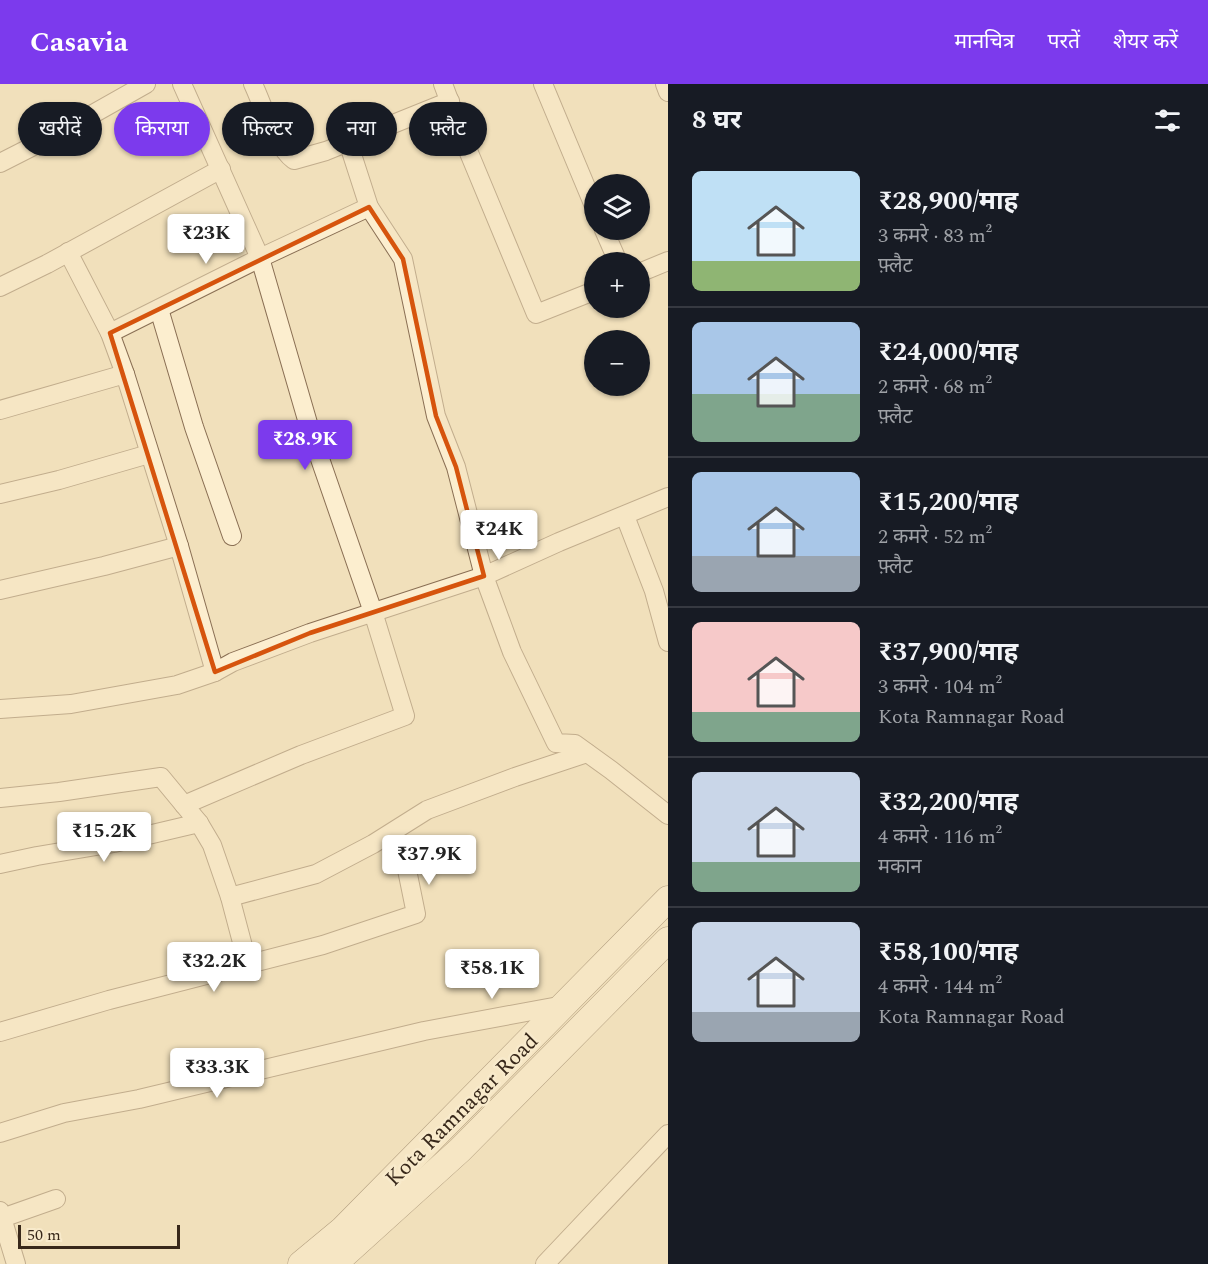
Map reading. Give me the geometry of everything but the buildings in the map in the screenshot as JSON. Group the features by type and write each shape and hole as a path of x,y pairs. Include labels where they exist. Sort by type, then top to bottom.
{"street":[{"path":"0,163 146,84"},
{"path":"182,84 260,258 310,430 373,612 405,716 301,755 184,805"},
{"path":"253,84 279,142 288,156 294,160 326,151"},
{"path":"443,84 536,314 584,295"},
{"path":"543,84 584,182"},
{"path":"665,84 668,92"},
{"path":"397,122 450,101"},
{"path":"353,156 369,207 403,259 436,416 456,467 484,576 512,652 556,743 575,744 668,815"},
{"path":"0,287 221,169"},
{"path":"110,333 260,258 369,207"},
{"path":"68,252 110,333 125,374 179,546 215,672"},
{"path":"650,268 668,261"},
{"path":"159,309 194,427 232,536"},
{"path":"0,410 125,374"},
{"path":"0,494 149,454"},
{"path":"0,709 70,704 177,685 215,672 255,654 373,612 484,576 668,497"},
{"path":"625,516 654,591 668,642"},
{"path":"0,590 179,546"},
{"path":"230,897 316,874 373,844 427,810 587,753"},
{"path":"0,798 161,777 199,822 212,845 230,897 248,965"},
{"path":"0,864 114,843 199,822"},
{"path":"0,1032 109,1000 323,945 416,914 406,865"},
{"name":"Kota Ramnagar Road","path":"301,1264 342,1230 668,899"},
{"path":"334,1264 460,1150 668,940"},
{"path":"0,1133 64,1113 139,1098 424,1031 564,1005"},
{"path":"545,1264 668,1134"},
{"path":"16,1264 1,1214 56,1199"}],"highlighted area":[{"path":"369,207 403,259 436,416 456,467 484,576 310,633 215,672 110,333"}]}
